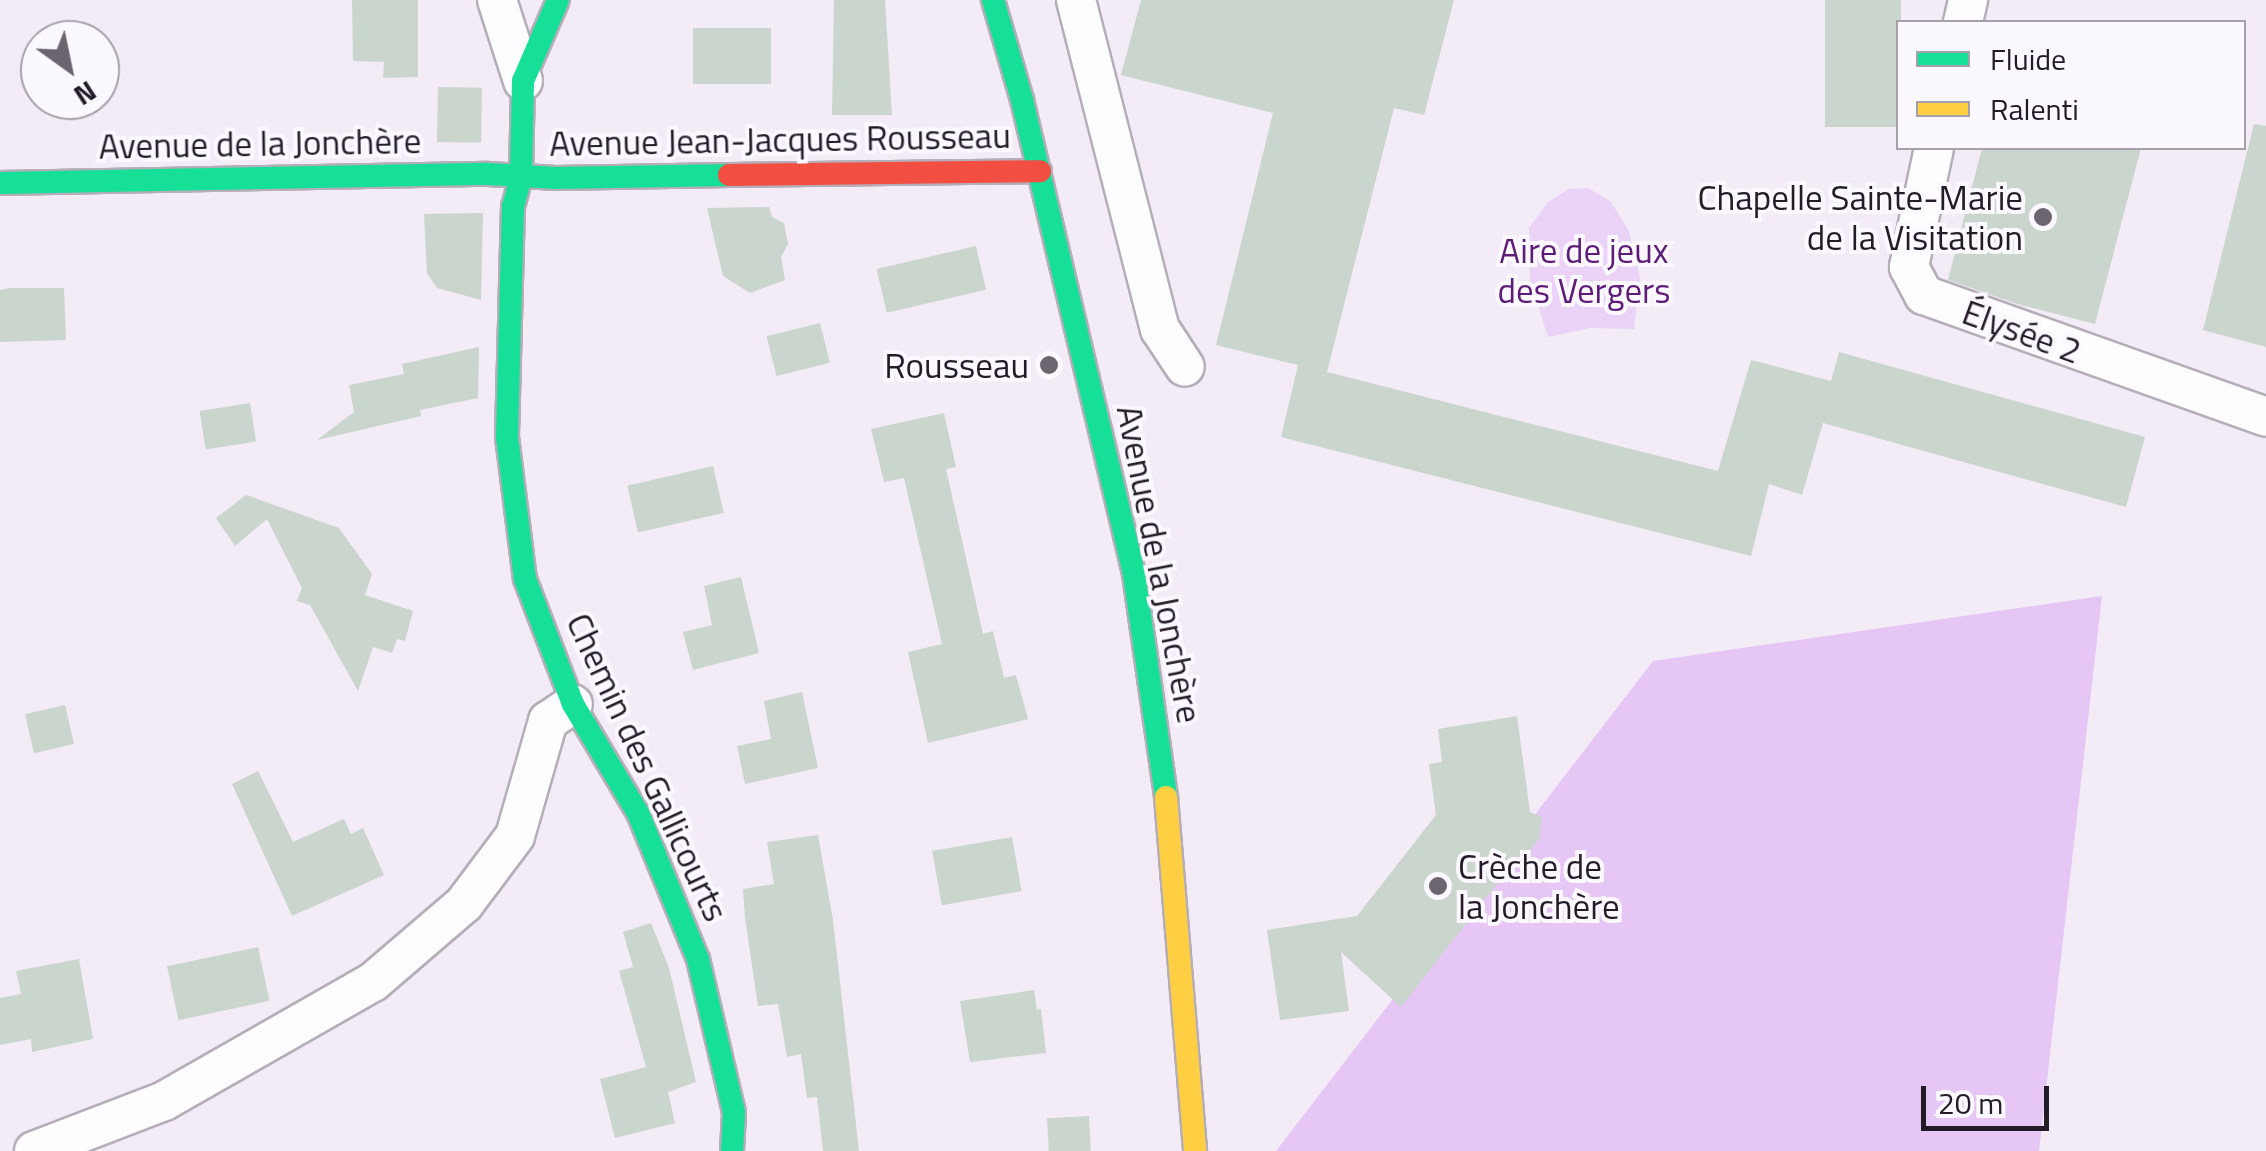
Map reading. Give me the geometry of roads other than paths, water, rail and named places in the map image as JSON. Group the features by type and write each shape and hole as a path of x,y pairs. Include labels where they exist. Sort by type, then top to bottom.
{"street":[{"path":"497,0 524,81"},
{"name":"Chemin des Gallicourts","path":"558,0 524,81 521,177 513,206 507,436 525,578 573,704 638,814 698,959 734,1113 732,1151"},
{"name":"Avenue de la Jonchère","path":"993,0 1040,172 1134,574 1172,841 1195,1151"},
{"path":"1076,0 1160,329 1185,367"},
{"name":"Élysée 2","path":"1934,150 1909,267 1924,295 2266,417"},
{"name":"Avenue Jean-Jacques Rousseau","path":"521,177 1040,172"},
{"name":"Avenue de la Jonchère","path":"0,183 488,174 521,177"},
{"path":"34,1151 164,1101 374,982 464,904 515,836 548,720 573,704"}],"place":[{"name":"Chapelle Sainte-Marie de la Visitation","path":"2043,217"},
{"name":"Rousseau","path":"1049,365"},
{"name":"Crèche de la Jonchère","path":"1438,886"}],"park label":[{"name":"Aire de jeux des Vergers","path":"1584,270"}]}
